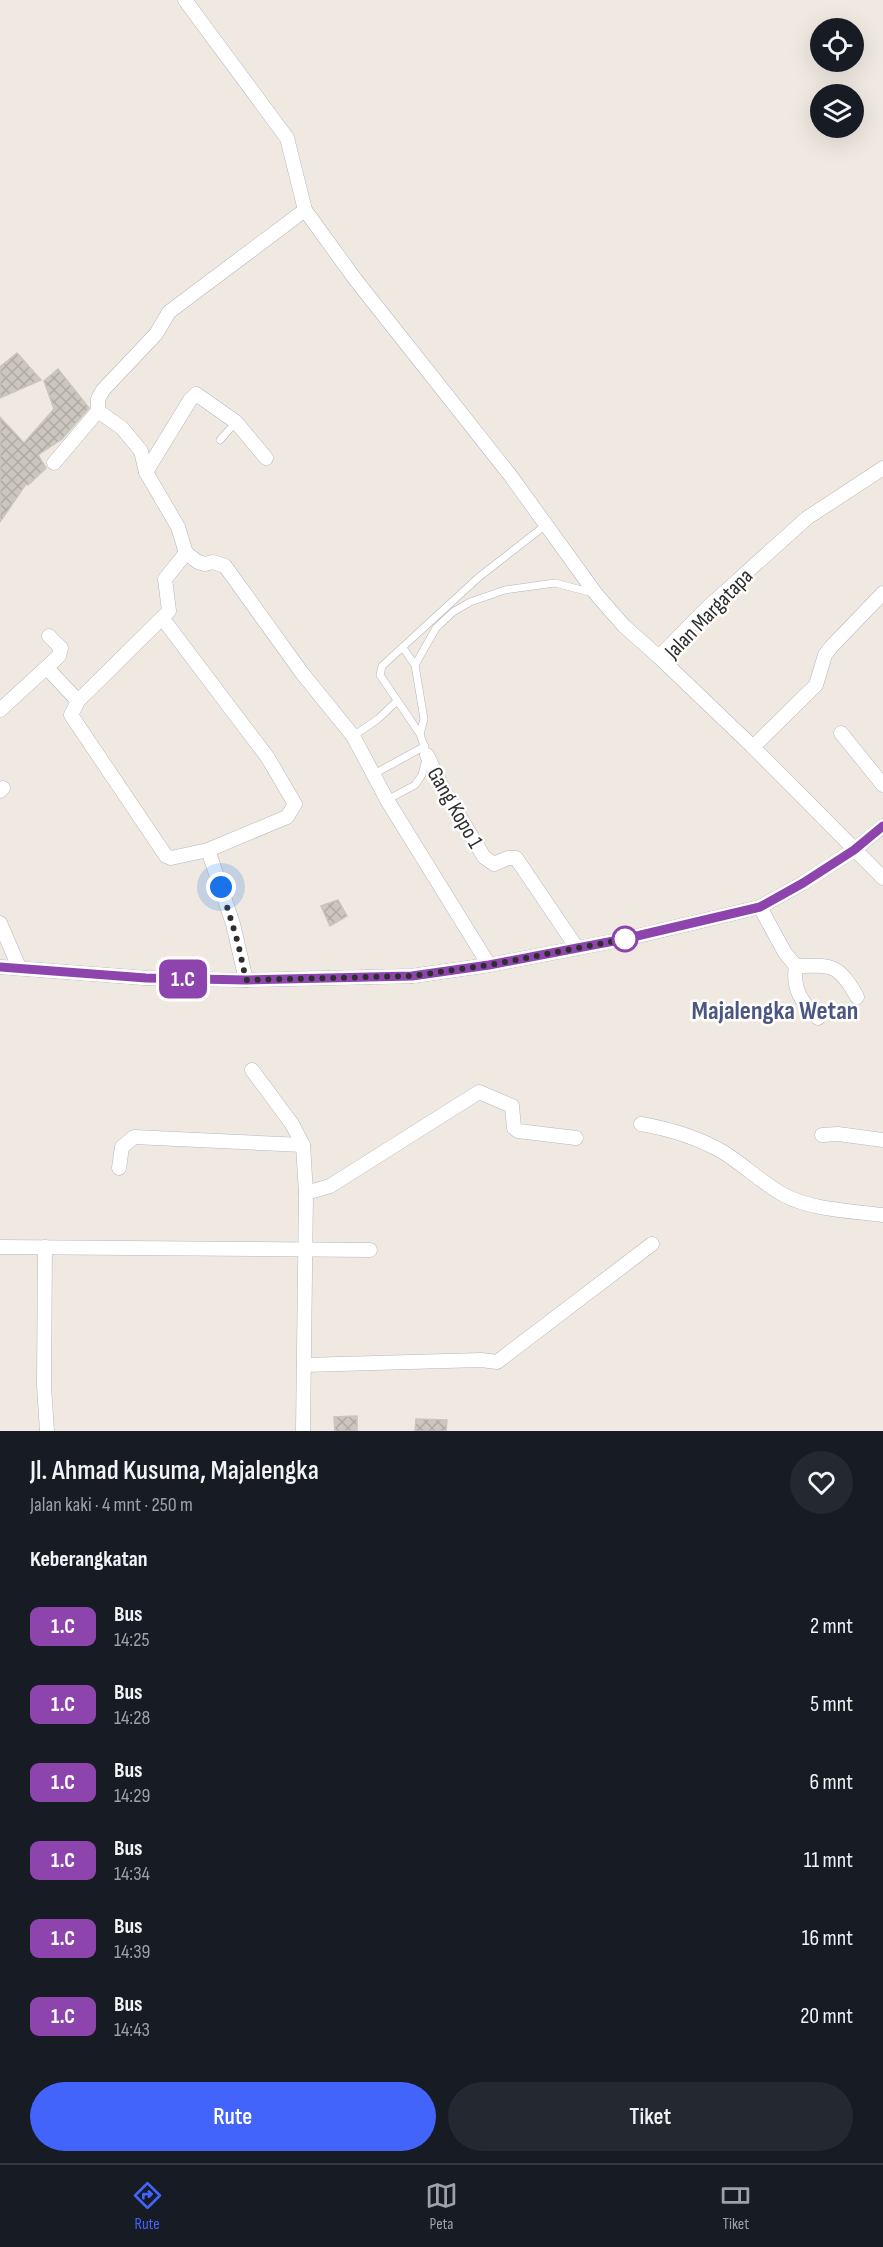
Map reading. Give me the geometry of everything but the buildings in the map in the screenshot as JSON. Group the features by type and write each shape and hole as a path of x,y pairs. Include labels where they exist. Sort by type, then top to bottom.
{"street":[{"path":"185,0 287,138 305,210 355,279 547,524 596,594 624,626 658,657"},
{"path":"54,463 98,411 98,399 103,390 156,334 169,312 305,210"},
{"path":"146,472 194,395 198,395 236,422 266,458"},
{"path":"98,411 122,428 141,450 146,472 178,527 186,553 198,562 205,564 213,562 225,566 302,673 353,736 387,800 489,965"},
{"name":"Jalan Margatapa","path":"883,468 807,518 707,608 658,657 753,747 883,878"},
{"path":"163,619 268,758 295,804 294,810 287,817 208,850 171,858 166,856 73,718 72,709 169,611 165,579 186,553"},
{"path":"753,747 816,686 825,655 883,593"},
{"path":"0,710 62,652 49,636"},
{"path":"47,668 78,701"},
{"path":"841,733 883,785"},
{"name":"Gang Kopo 1","path":"426,751 443,789 484,857 494,864 508,858 516,858 577,948"},
{"path":"0,967 146,978 246,980 412,976 489,965 760,907 854,850 883,826"},
{"path":"208,850 233,924 246,980"},
{"path":"760,907 785,953 796,966 794,978 799,995 818,1018"},
{"path":"0,923 19,967"},
{"path":"796,966 825,965 837,969 857,997"},
{"path":"252,1070 292,1124 303,1145 306,1193 303,1431"},
{"path":"306,1193 330,1186 479,1092 512,1106 514,1128 518,1131 576,1138"},
{"path":"641,1124 678,1131 724,1152 785,1196 814,1205 883,1215"},
{"path":"822,1135 838,1134 883,1140"},
{"path":"119,1168 122,1147 134,1137 303,1145"},
{"path":"304,1365 481,1360 497,1362 652,1244"},
{"path":"0,1247 370,1250"},
{"path":"45,1247 44,1386 47,1431"}],"lane":[{"path":"220,440 236,422"},
{"path":"387,800 415,785 422,776 426,751 420,734 380,671 480,577 547,524"},
{"path":"415,665 436,628 453,612 470,602 525,586 555,583 596,594"},
{"path":"403,648 415,665 424,719 420,734"},
{"path":"353,736 378,719 397,701"},
{"path":"374,774 426,751"}],"bus line":[{"name":"1.C","path":"0,967 146,978 246,980 412,976 489,965 624,939 760,907 854,850 883,826"}],"district":[{"name":"Majalengka Wetan","path":"775,1010"}],"route":[{"path":"221,887 244,963 246,980 412,976 489,965 625,939"}]}
